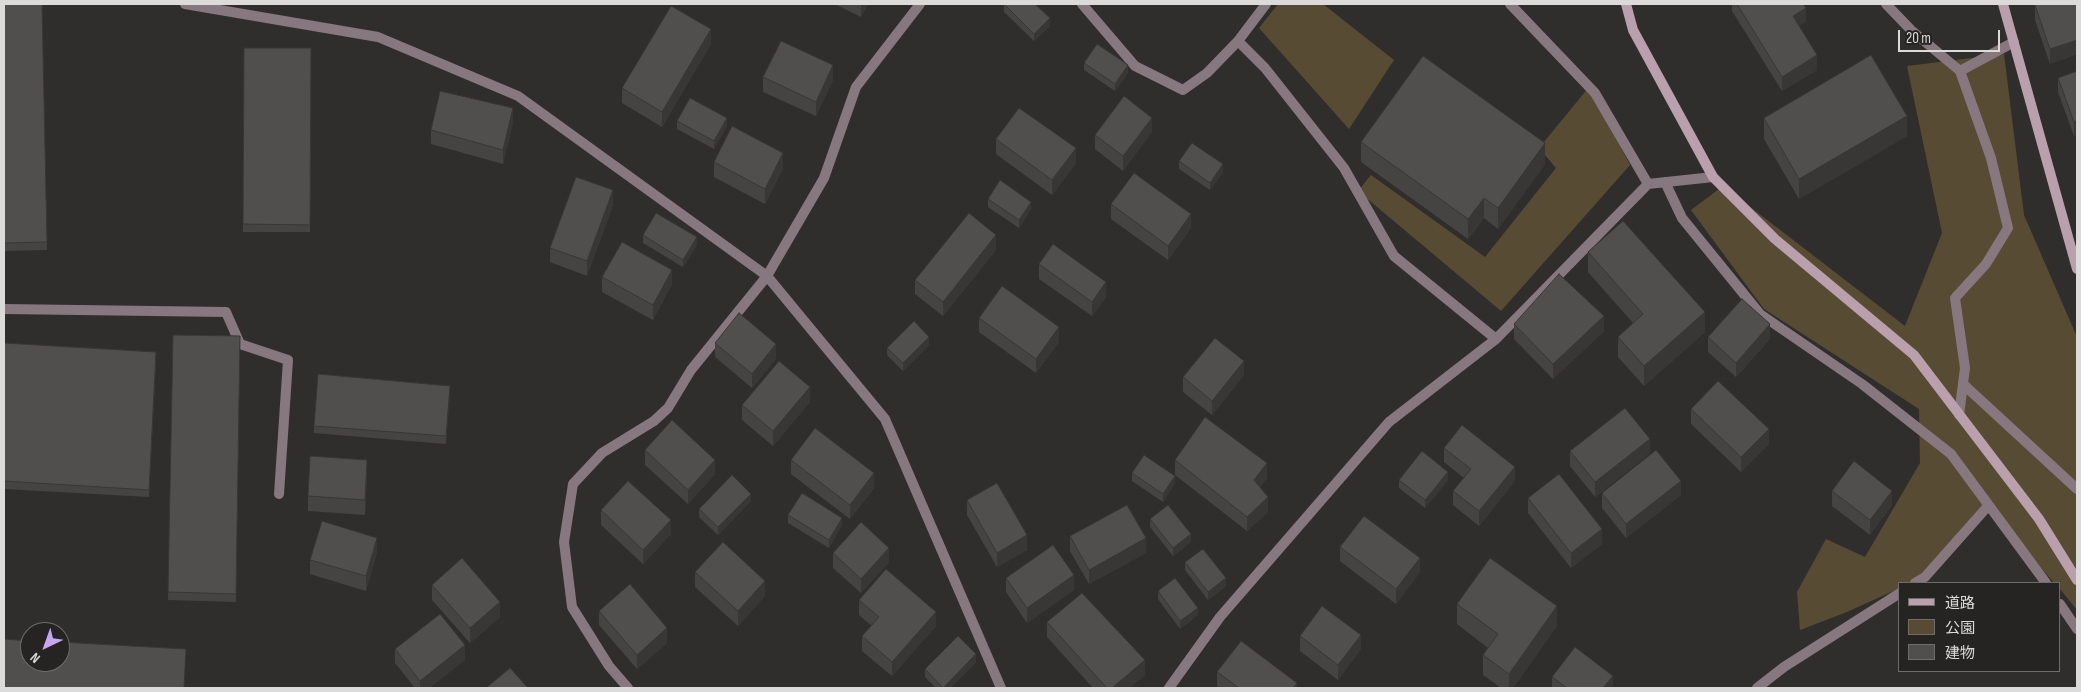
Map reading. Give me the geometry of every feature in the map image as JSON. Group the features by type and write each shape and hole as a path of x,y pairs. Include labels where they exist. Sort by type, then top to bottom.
{"street":[{"path":"185,4 378,37 518,96 767,276 885,419 1001,688"},
{"path":"628,688 609,666 572,607 564,542 573,484 602,453 654,421 668,408 690,370 767,276 824,178 856,87 920,4"},
{"path":"1082,4 1135,66 1183,90 1207,73 1238,42 1266,4"},
{"path":"1510,4 1595,92 1648,184"},
{"path":"1626,4 1633,30 1713,177 1775,239 1914,355 2039,519 2077,580"},
{"path":"1886,4 1911,30 1960,71 1991,158 2008,228 1986,264 1955,298 1965,368 1959,415"},
{"path":"2003,4 2077,269"},
{"path":"1238,42 1265,68 1344,168 1394,256 1496,339"},
{"path":"1960,71 2014,42"},
{"path":"1169,688 1220,617 1389,422 1496,339 1648,184 1713,177"},
{"path":"1664,182 1682,218 1760,314 1862,384 1951,454 2045,582"},
{"path":"4,310 226,312 240,344 288,360 279,494"},
{"path":"1964,384 2077,489"},
{"path":"1917,582 1925,577 1988,506"},
{"path":"1757,688 1784,667 1898,594"},
{"path":"2061,605 2077,629"}],"green space":[{"path":"1278,4 1323,4 1394,60 1349,129 1259,28"},
{"path":"2004,54 2024,215 2077,337 2077,610 2061,590 2061,582 2053,582 1988,506 1925,577 1913,582 1898,582 1898,589 1847,612 1800,630 1797,592 1826,539 1865,557 1920,463 1919,409 1764,309 1691,210 1723,186 1905,326 1942,233 1907,66"},
{"path":"1589,87 1630,165 1501,311 1358,191 1371,175 1485,257 1556,168 1539,148"}],"building":[{"path":"4,4 42,4 47,242 4,243"},
{"path":"1004,4 1035,4 1050,18 1034,34"},
{"path":"1737,4 1803,4 1806,8 1793,16 1817,55 1782,77"},
{"path":"2077,4 2077,40 2050,49 2035,5"},
{"path":"671,6 711,29 662,112 622,88"},
{"path":"781,41 833,65 816,102 763,77"},
{"path":"1097,44 1128,65 1115,84 1084,63"},
{"path":"244,48 311,48 310,225 243,224"},
{"path":"1871,55 1907,116 1799,179 1764,118"},
{"path":"1423,56 1545,143 1498,208 1484,198 1468,219 1361,142"},
{"path":"2077,71 2077,120 2074,122 2058,78"},
{"path":"440,91 513,108 503,150 431,130"},
{"path":"1124,96 1152,118 1123,156 1095,135"},
{"path":"690,98 727,118 714,141 677,121"},
{"path":"1019,108 1076,148 1052,180 996,139"},
{"path":"732,126 783,153 765,189 714,162"},
{"path":"1192,143 1223,164 1210,183 1179,161"},
{"path":"1134,173 1191,214 1168,246 1111,204"},
{"path":"576,177 613,190 587,261 550,248"},
{"path":"1000,180 1031,202 1019,220 988,199"},
{"path":"656,213 697,237 683,260 643,235"},
{"path":"969,213 996,235 943,302 915,280"},
{"path":"1623,221 1705,312 1644,366 1618,337 1643,314 1588,252"},
{"path":"622,242 672,270 653,305 602,277"},
{"path":"1053,244 1106,282 1092,302 1039,264"},
{"path":"1559,274 1604,316 1553,364 1514,324"},
{"path":"1002,286 1059,327 1036,359 979,318"},
{"path":"1742,299 1770,324 1736,363 1708,337"},
{"path":"739,313 776,344 752,374 715,343"},
{"path":"914,321 929,337 903,363 887,348"},
{"path":"173,335 240,336 236,594 168,592"},
{"path":"1215,338 1244,361 1212,401 1183,377"},
{"path":"4,343 156,352 149,490 4,481"},
{"path":"779,361 810,387 773,431 742,405"},
{"path":"318,374 450,386 446,436 314,426"},
{"path":"1718,381 1769,429 1741,457 1691,409"},
{"path":"1625,408 1650,439 1595,482 1570,451"},
{"path":"1205,417 1267,463 1254,480 1268,497 1247,517 1175,460"},
{"path":"672,420 715,460 688,490 645,450"},
{"path":"1462,425 1515,467 1479,511 1453,491 1471,469 1444,448"},
{"path":"815,428 874,473 850,505 791,460"},
{"path":"1656,450 1681,481 1626,524 1602,493"},
{"path":"1422,451 1448,472 1425,500 1399,480"},
{"path":"1144,455 1175,476 1163,494 1132,473"},
{"path":"310,456 367,460 365,500 308,496"},
{"path":"1854,461 1892,491 1870,520 1832,491"},
{"path":"1559,474 1602,529 1571,553 1528,498"},
{"path":"732,475 751,494 718,527 699,509"},
{"path":"628,481 671,520 643,550 601,510"},
{"path":"997,483 1027,535 997,553 967,500"},
{"path":"802,493 842,518 829,540 788,515"},
{"path":"1127,505 1146,538 1089,570 1070,536"},
{"path":"1168,505 1191,534 1173,548 1150,519"},
{"path":"1364,516 1420,558 1396,589 1340,547"},
{"path":"322,521 377,538 366,576 310,560"},
{"path":"861,522 889,548 861,579 833,553"},
{"path":"723,542 765,581 738,611 695,572"},
{"path":"1053,545 1074,575 1027,608 1006,578"},
{"path":"1203,549 1226,578 1208,592 1185,562"},
{"path":"462,558 500,602 470,628 432,585"},
{"path":"1490,558 1557,606 1509,674 1483,655 1498,634 1457,604"},
{"path":"886,569 936,612 892,662 862,636 879,617 859,600"},
{"path":"1175,578 1198,608 1180,621 1158,591"},
{"path":"630,584 667,628 637,655 599,611"},
{"path":"1082,593 1145,660 1112,688 1107,688 1047,622"},
{"path":"1322,606 1361,635 1338,665 1300,636"},
{"path":"440,614 465,645 420,681 395,649"},
{"path":"958,636 976,654 943,688 925,669"},
{"path":"4,639 20,640 20,672 70,672 70,643 186,649 184,688 4,688"},
{"path":"1241,641 1297,683 1293,688 1239,688 1217,672"},
{"path":"1575,647 1613,676 1603,688 1567,688 1552,677"},
{"path":"510,668 528,688 486,688"}]}
